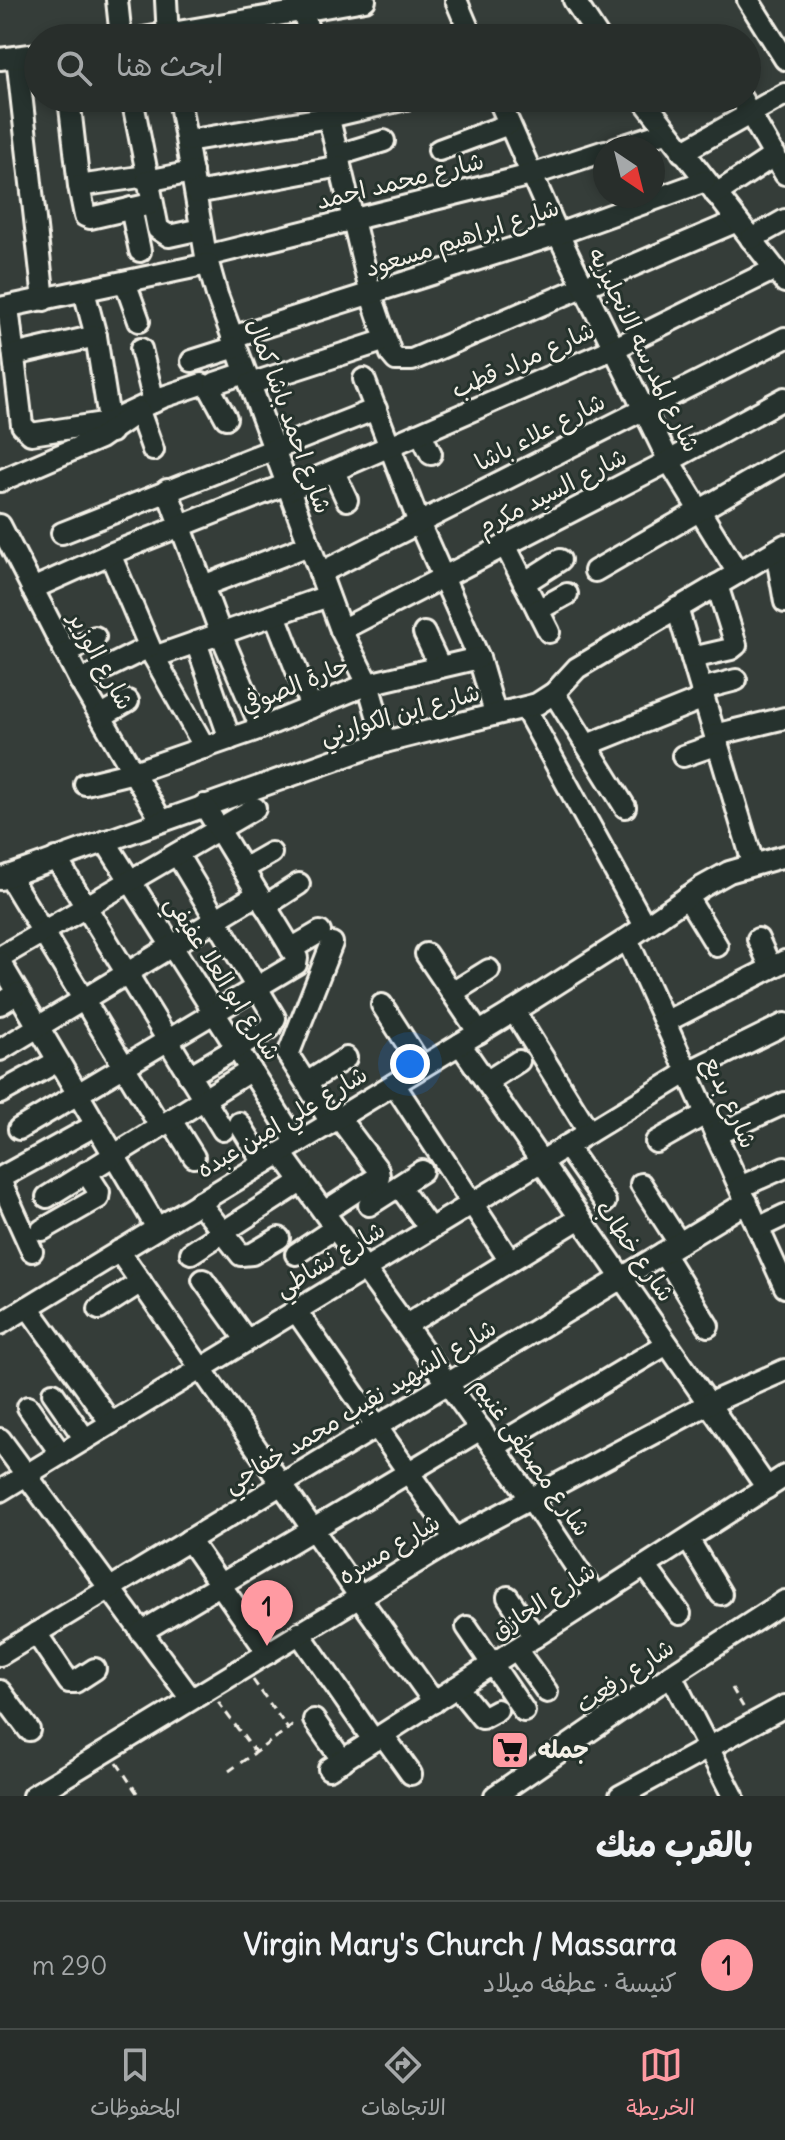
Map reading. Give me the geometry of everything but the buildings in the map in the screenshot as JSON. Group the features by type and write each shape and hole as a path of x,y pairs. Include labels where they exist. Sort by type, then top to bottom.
{"street":[{"path":"117,0 120,24"},
{"path":"166,0 167,24"},
{"path":"225,24 306,7 365,0"},
{"path":"456,0 466,24"},
{"path":"574,0 590,24"},
{"path":"748,0 784,56"},
{"path":"6,60 44,300"},
{"path":"761,101 785,94"},
{"path":"71,112 85,216 90,218 141,206"},
{"path":"135,112 147,178 141,206 140,251"},
{"name":"شارع احمد باشا كمال","path":"182,112 207,260 247,379 328,596 368,684 385,742"},
{"path":"187,141 306,112"},
{"path":"327,112 371,295 391,354 396,360 412,360 737,221"},
{"name":"شارع المدرسه الانجليزيه","path":"504,112 558,234 669,461 738,573"},
{"path":"652,112 780,276"},
{"path":"682,152 736,112"},
{"path":"749,112 781,164"},
{"path":"439,150 509,124"},
{"path":"654,136 666,132"},
{"path":"196,193 339,160 384,141"},
{"name":"شارع محمد احمد","path":"4,308 125,282 531,175 593,155"},
{"name":"شارع ابراهيم مسعود","path":"192,361 234,342 371,295 781,164"},
{"path":"79,186 192,172"},
{"path":"141,206 163,234 169,236 201,229"},
{"path":"751,239 785,220"},
{"name":"شارع مراد قطب","path":"32,589 181,526 334,472 780,276"},
{"path":"125,282 139,321"},
{"path":"84,291 96,336 110,427"},
{"path":"4,308 14,355 22,425 31,434 110,427"},
{"path":"14,355 96,336"},
{"name":"شارع علاء باشا","path":"320,573 785,338"},
{"path":"215,383 247,379 386,340"},
{"path":"141,349 153,450"},
{"path":"364,379 419,523 479,658 495,713"},
{"path":"0,481 146,406 205,384 226,418"},
{"name":"شارع السيد مكرم","path":"341,630 785,398"},
{"path":"62,533 376,409"},
{"path":"421,434 431,454"},
{"path":"595,571 785,461"},
{"path":"334,472 347,500"},
{"path":"167,490 221,634 261,728"},
{"name":"شارع الوزير","path":"0,525 80,681 161,820"},
{"path":"203,586 309,545"},
{"path":"505,545 549,632"},
{"path":"780,548 785,602"},
{"name":"شارع ابن الكوارني","path":"4,877 385,742 537,704 554,693 577,668 780,548"},
{"path":"110,554 151,652 205,748"},
{"path":"524,583 560,560"},
{"path":"692,658 731,649 736,645 717,585"},
{"path":"538,610 567,594"},
{"path":"80,681 151,652 196,642 328,596"},
{"path":"677,608 753,863"},
{"path":"275,615 311,707"},
{"path":"424,633 440,667"},
{"path":"66,653 95,637"},
{"path":"196,642 230,739"},
{"name":"حارة الصوفي","path":"85,784 134,772 205,748 368,684 479,658"},
{"path":"587,745 736,680"},
{"path":"554,693 625,807"},
{"path":"102,716 128,701"},
{"path":"525,708 645,926"},
{"path":"683,756 716,740 785,718"},
{"path":"19,1129 296,964 294,954 204,805"},
{"path":"157,1228 0,960 255,808"},
{"name":"شارع ابو العلا عفيفي","path":"105,841 251,1070 281,1153"},
{"path":"243,869 271,853"},
{"path":"177,854 274,1014 270,1028 189,1076"},
{"name":"شارع علي امين عبده","path":"0,1324 479,1033 687,897 729,872 785,856"},
{"path":"56,858 203,1099 231,1126 281,1153"},
{"path":"4,877 43,932 124,1067 194,1157"},
{"path":"0,1050 216,919 299,884"},
{"path":"687,897 717,946"},
{"path":"294,954 326,938 288,1053 335,1120 378,1170 379,1176 296,1254"},
{"name":"شارع بديع","path":"627,939 784,1282"},
{"path":"665,1022 778,964 758,939"},
{"path":"426,954 479,1033"},
{"path":"452,993 489,970"},
{"path":"0,1004 18,993"},
{"path":"382,1005 422,1067"},
{"path":"514,1011 589,1132"},
{"name":"شارع نشاطي","path":"0,1491 688,1072 785,1024"},
{"name":"شارع خطاب","path":"460,1044 767,1488"},
{"path":"308,1082 346,1058"},
{"path":"0,1093 58,1061"},
{"path":"486,1082 519,1061"},
{"path":"47,1197 251,1070"},
{"path":"394,1084 510,1261"},
{"path":"716,1135 785,1103"},
{"path":"656,1142 707,1113"},
{"path":"32,1251 8,1222 0,1179 96,1125"},
{"path":"566,1146 605,1202"},
{"name":"شارع مصطفى غنيم","path":"281,1153 531,1499 596,1597"},
{"name":"شارع الشهيد نقيب محمد خفاجي","path":"0,1655 671,1248 785,1167"},
{"path":"369,1205 422,1171"},
{"path":"86,1172 99,1192"},
{"path":"42,1230 97,1199 99,1192 126,1175"},
{"path":"191,1253 302,1181"},
{"path":"641,1184 708,1326"},
{"path":"399,1186 430,1229"},
{"path":"199,1202 238,1254 245,1256 279,1238"},
{"path":"758,1228 785,1215"},
{"path":"406,1325 580,1218"},
{"path":"119,1251 434,1702"},
{"path":"203,1280 247,1341"},
{"path":"99,1309 141,1282"},
{"path":"28,1307 111,1423"},
{"path":"296,1311 455,1539"},
{"path":"494,1447 667,1344"},
{"name":"شارع مسره","path":"33,1796 455,1539 708,1404 785,1370"},
{"path":"42,1399 78,1376"},
{"path":"42,1399 85,1439"},
{"path":"42,1399 61,1454"},
{"path":"141,1632 481,1429"},
{"path":"0,1439 141,1632 199,1695"},
{"name":"شارع الحازق","path":"304,1722 336,1765 785,1476"},
{"path":"688,1539 721,1594"},
{"path":"189,1540 266,1654"},
{"path":"645,1566 680,1614"},
{"path":"508,1597 535,1637"},
{"name":"شارع رفعت","path":"495,1796 785,1601"},
{"path":"467,1627 524,1711"},
{"path":"36,1633 69,1682 75,1682 95,1669"},
{"path":"299,1633 378,1738 411,1774"},
{"path":"516,1649 547,1692"},
{"path":"199,1695 201,1685 252,1652 266,1654"},
{"path":"671,1675 733,1796"},
{"path":"457,1687 482,1718 497,1710"},
{"path":"0,1691 29,1730"},
{"path":"620,1796 785,1706"}],"path":[{"path":"244,1668 288,1729"},
{"path":"732,1688 753,1723"},
{"path":"199,1695 255,1752"},
{"path":"229,1771 288,1729 304,1722"},
{"path":"108,1750 139,1796"}],"place":[{"name":"Virgin Mary's Church / Massarra","path":"267,1646"},
{"name":"جمله","path":"510,1750"}]}
